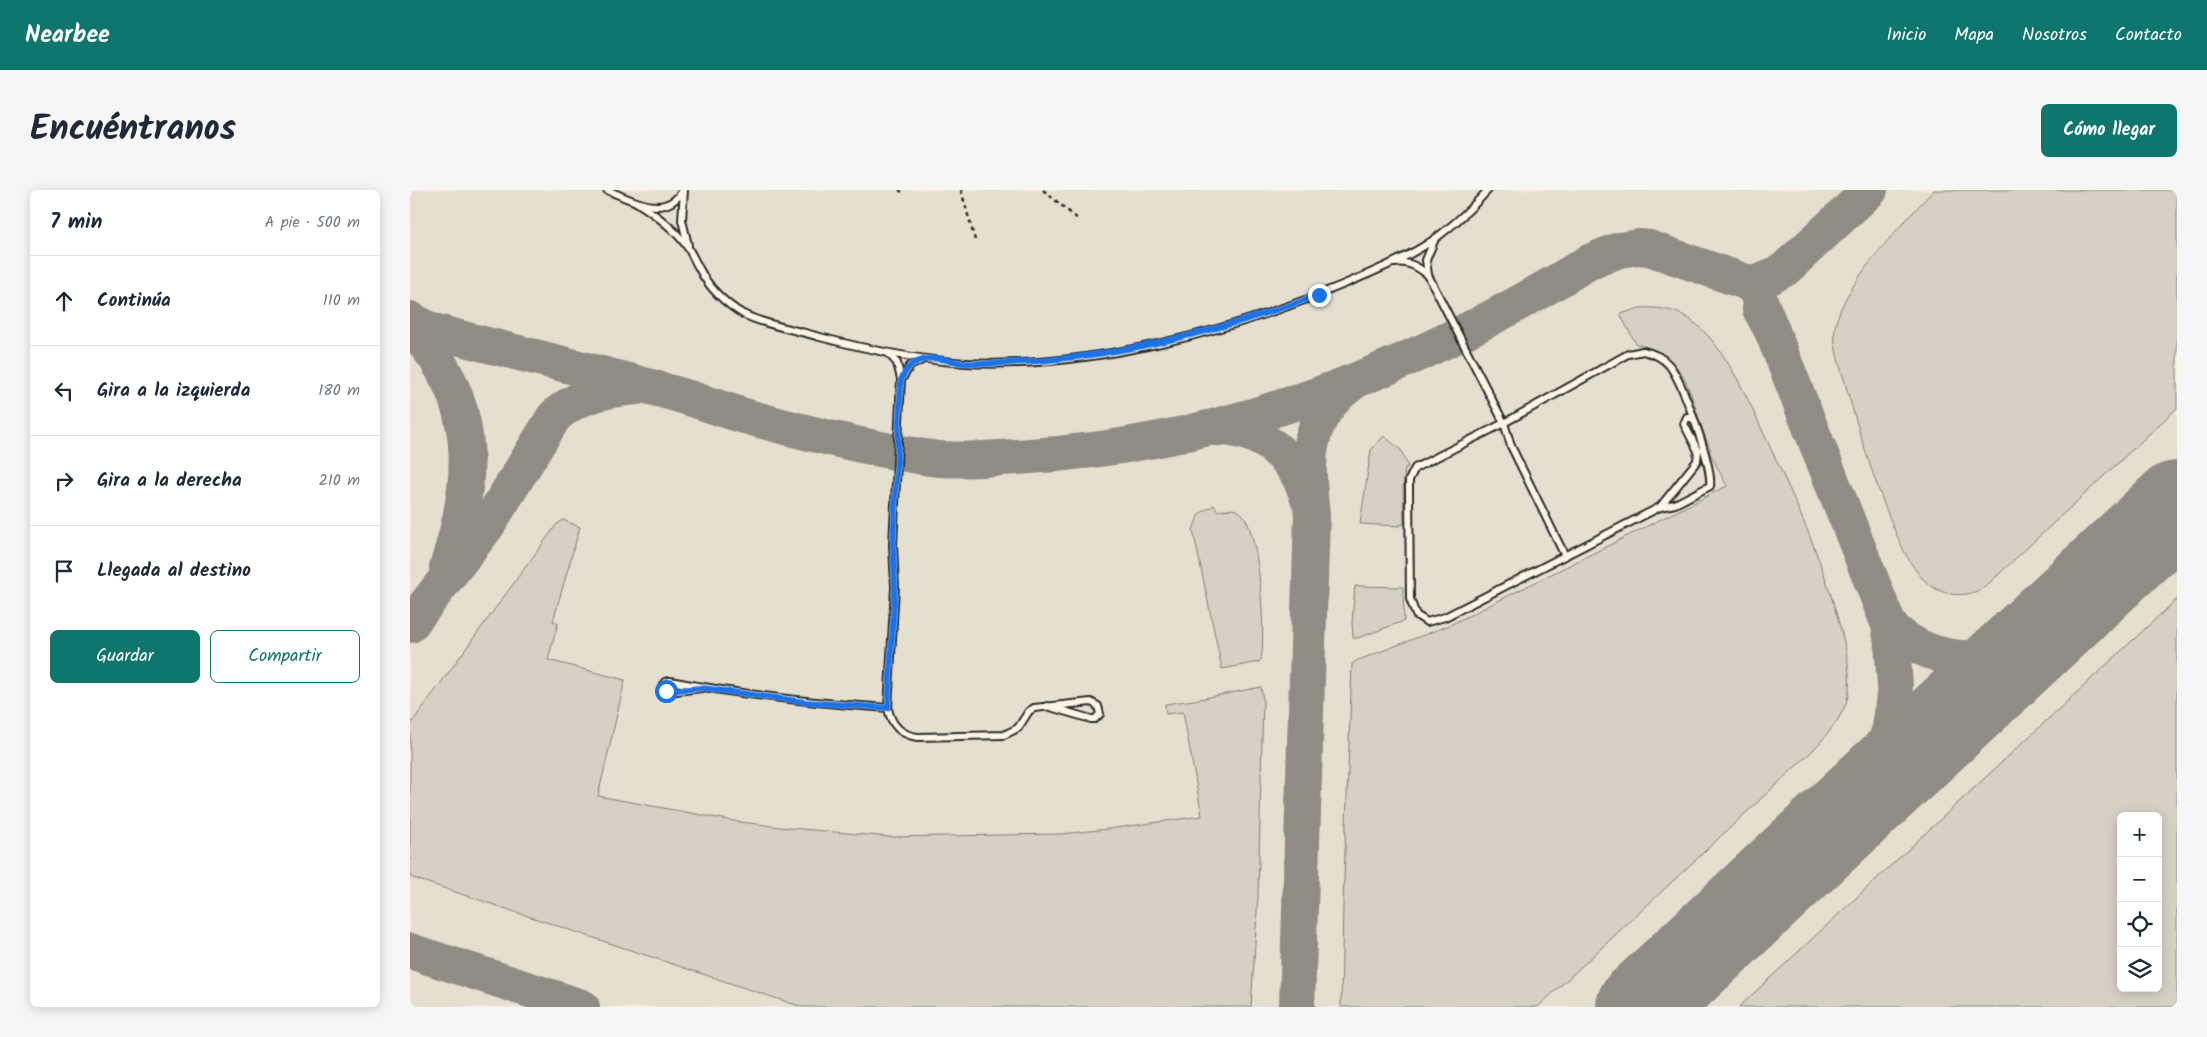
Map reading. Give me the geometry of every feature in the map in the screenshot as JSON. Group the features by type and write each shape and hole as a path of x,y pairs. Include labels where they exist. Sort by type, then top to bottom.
{"lane":[{"path":"607,190 646,206 666,204 675,199 683,190"},
{"path":"683,190 682,220 688,245 694,258"},
{"path":"636,202 668,226 687,246 712,288 742,313 828,339 888,353 966,363 1041,361 1100,354 1211,331 1272,312 1319,295 1388,265 1436,238 1475,205 1488,190"},
{"path":"1436,238 1430,246 1426,260 1428,275 1504,423 1511,446 1565,556"},
{"path":"1388,265 1398,263 1412,264 1428,275"},
{"path":"1637,351 1654,354 1669,364 1685,394 1693,419 1708,464 1711,478 1710,486 1675,504 1660,507 1435,621 1427,622 1416,615 1410,599 1409,489 1411,473 1415,468 1504,423 1628,354 1637,351"},
{"path":"888,353 897,363 901,380 893,545 895,587 889,716 897,728 910,736 997,736 1004,735 1018,728 1029,711 1034,708 1048,706 1091,702 1098,706 1100,714 1095,719 1091,719 1048,706"},
{"path":"901,380 910,366 920,360 927,359"},
{"path":"1660,507 1697,461 1698,451 1684,424 1688,417 1693,419"},
{"path":"702,688 668,692 663,686 665,682 670,682 805,702 888,708"}],"path":[{"path":"961,190 975,240"},
{"path":"1043,190 1079,220"}],"shaded area":[{"path":"410,190 2177,190 2177,1007 410,1007"},
{"path":"1934,190 2177,190 2177,408 1985,587 1969,594 1961,595 1945,592 1930,585 1917,572 1904,551 1887,512 1858,427 1836,349 1834,334 1840,310 1862,273 1876,254"},
{"path":"1640,308 1659,308 1677,312 1702,329 1726,359 1746,395 1816,551 1831,594 1848,663 1849,691 1844,709 1828,733 1809,754 1538,1007 1341,1007 1352,664 1450,625 1727,486 1709,451 1711,450 1693,400 1679,371 1669,359 1655,350 1636,344 1620,314"},
{"path":"1384,436 1401,450 1408,467 1405,468 1403,488 1404,524 1400,524 1400,526 1360,524 1371,450"},
{"path":"1214,505 1218,511 1237,510 1247,522 1257,559 1262,607 1261,660 1222,669 1193,530 1199,514"},
{"path":"563,520 580,527 553,621 558,623 548,660 625,680 598,796 734,821 890,837 1061,834 1202,816 1183,712 1166,714 1165,704 1261,687 1263,700 1258,897 1251,1007 802,1007 410,877 410,725 557,524"},
{"path":"1355,586 1403,587 1404,621 1358,638 1353,638 1352,622"},
{"path":"2177,599 2177,1007 1739,1007"}],"taxiway":[{"path":"1745,282 1761,282 1785,269 1870,190"},
{"path":"410,319 430,330 642,385 801,431 908,454 938,459 961,460 1030,456 1104,448 1178,435 1250,417 1321,393 1391,366 1525,300 1589,262 1619,250 1639,247 1649,248 1749,283 1756,291 1772,331"},
{"path":"1760,309 1772,331 1889,625 1892,643 1895,686 1890,728 1877,768 1844,816"},
{"path":"410,326 433,354 449,382 460,411 466,440 463,502 457,534 447,567"},
{"path":"1297,1007 1312,515 1309,460 1316,427 1324,412 1336,397 1351,384"},
{"path":"410,625 487,526 554,417 572,404 592,395 637,387"},
{"path":"1215,428 1231,429 1246,433 1274,447 1295,470 1308,499"},
{"path":"1889,625 1901,636 1929,651 1961,658 1993,656 2008,651 2023,644 2045,629"},
{"path":"410,951 582,1007"}],"runway":[{"path":"1641,1007 2177,506"}],"route":[{"path":"666,691 702,688 805,702 888,708 895,587 893,545 901,380 904,372 916,362 927,359 966,363 1004,363 1100,354 1211,331 1319,295"}]}
